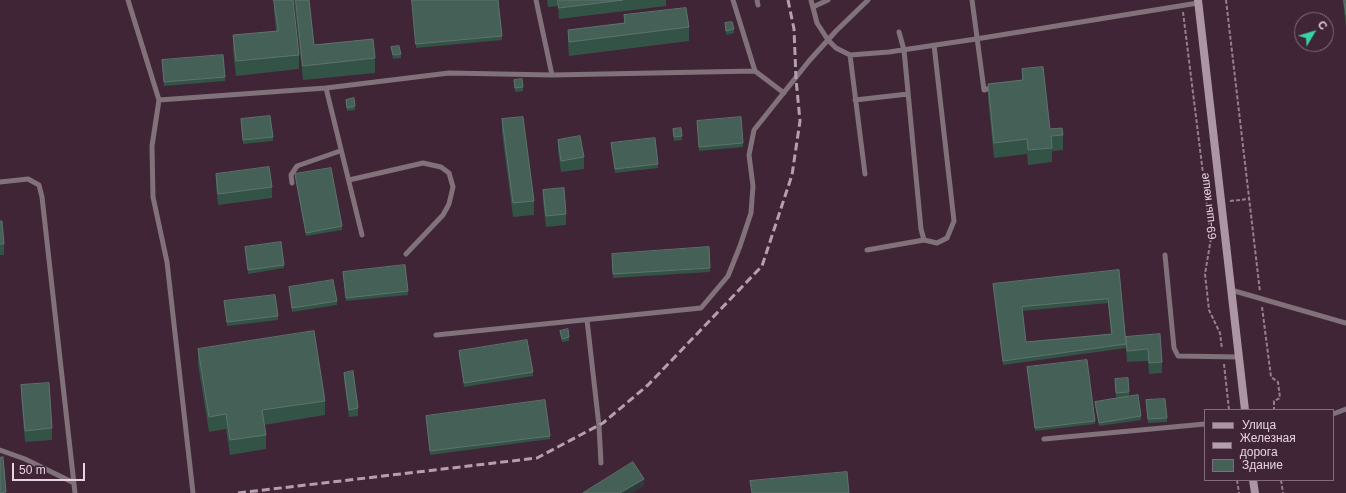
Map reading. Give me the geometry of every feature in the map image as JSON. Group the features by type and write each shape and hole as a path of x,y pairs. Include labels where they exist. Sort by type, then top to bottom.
{"main road":[{"name":"69-шы көше","path":"1198,2 1245,409"},
{"path":"1253,481 1254,493"}],"lane":[{"path":"128,0 159,100 152,146 153,197 167,262 194,493"},
{"path":"536,0 552,75"},
{"path":"733,0 755,71 784,92"},
{"path":"811,0 817,23 828,40 836,48 850,55 904,50 1182,6 1198,2"},
{"path":"812,7 828,0"},
{"path":"436,335 701,308 728,276 751,213 753,186 749,155 754,130 828,40 868,0"},
{"path":"972,0 984,90 1003,84"},
{"path":"899,32 904,50 921,229 924,240"},
{"path":"867,250 924,240 936,243 944,240 952,230 954,221 934,45"},
{"path":"850,55 865,174"},
{"path":"159,100 326,88 449,73 552,75 755,71"},
{"path":"326,88 340,151 349,180 362,235"},
{"path":"855,100 908,94"},
{"path":"292,182 291,175 297,166 340,151"},
{"path":"349,180 423,163 441,168 449,173 454,187 449,204 443,215 406,254"},
{"path":"0,182 28,179 39,185 42,197 72,482 75,493"},
{"path":"1165,255 1175,352 1180,357 1239,357"},
{"path":"1231,290 1346,323"},
{"path":"587,320 599,426 601,463"},
{"path":"1334,414 1346,409"},
{"path":"1044,439 1204,424"},
{"path":"0,450 25,459 72,482"}],"path":[{"path":"1226,0 1260,298 1271,377 1278,382 1280,398 1274,401 1274,409"},
{"path":"1182,6 1210,238 1205,274 1209,310 1220,333 1229,409"},
{"path":"1237,481 1239,493"},
{"path":"1281,481 1283,493"}],"building":[{"path":"274,0 293,0 299,55 236,61 233,35 278,31"},
{"path":"296,0 309,0 314,45 373,39 375,58 303,66"},
{"path":"412,0 498,0 502,36 416,44"},
{"path":"558,0 623,0 559,8"},
{"path":"1344,0 1346,0 1346,14"},
{"path":"686,8 689,27 569,42 568,30 625,23 624,15"},
{"path":"732,22 734,29 726,31 725,23"},
{"path":"399,46 401,54 393,55 391,47"},
{"path":"223,55 225,77 164,82 162,60"},
{"path":"1043,67 1050,129 1062,128 1063,135 1051,136 1052,148 1028,150 1027,139 994,143 988,84 1023,80 1022,69"},
{"path":"522,79 523,87 515,88 514,80"},
{"path":"354,98 355,106 347,108 346,100"},
{"path":"270,116 273,137 243,140 241,119"},
{"path":"523,117 534,201 513,203 502,119"},
{"path":"741,117 743,143 699,147 697,121"},
{"path":"681,128 682,136 674,137 673,129"},
{"path":"580,136 584,157 561,161 558,140"},
{"path":"655,138 658,164 615,169 611,143"},
{"path":"269,167 272,187 218,194 216,174"},
{"path":"331,168 342,226 306,233 295,174"},
{"path":"564,188 566,214 546,216 543,190"},
{"path":"0,221 2,221 4,244 0,244"},
{"path":"281,242 284,265 248,270 245,247"},
{"path":"709,247 710,268 613,274 612,254"},
{"path":"405,265 408,291 346,298 343,272"},
{"path":"1119,270 1126,344 1003,361 993,284","holes":["1108,299 1112,334 1026,342 1022,307"]},
{"path":"333,280 337,301 292,308 289,287"},
{"path":"275,295 278,316 227,322 224,301"},
{"path":"568,329 569,337 562,339 560,331"},
{"path":"314,331 325,401 262,410 266,435 230,440 226,414 209,417 198,349"},
{"path":"1160,334 1162,362 1149,363 1148,349 1127,351 1126,337"},
{"path":"527,340 533,372 464,383 459,351"},
{"path":"1087,360 1095,421 1035,428 1027,367"},
{"path":"353,371 358,408 349,410 344,373"},
{"path":"1128,378 1129,392 1116,393 1115,379"},
{"path":"49,383 52,428 25,431 21,385"},
{"path":"1138,395 1141,416 1099,423 1095,402"},
{"path":"1165,399 1167,418 1148,419 1146,400"},
{"path":"545,400 550,436 430,451 426,416"},
{"path":"3,457 6,492 0,493 0,458"},
{"path":"633,462 644,479 620,493 583,493"},
{"path":"847,472 849,493 752,493 750,481"}],"railway":[{"path":"238,493 537,458 603,423 648,385 762,266 792,175 800,121 796,79 794,29 788,0"}]}
